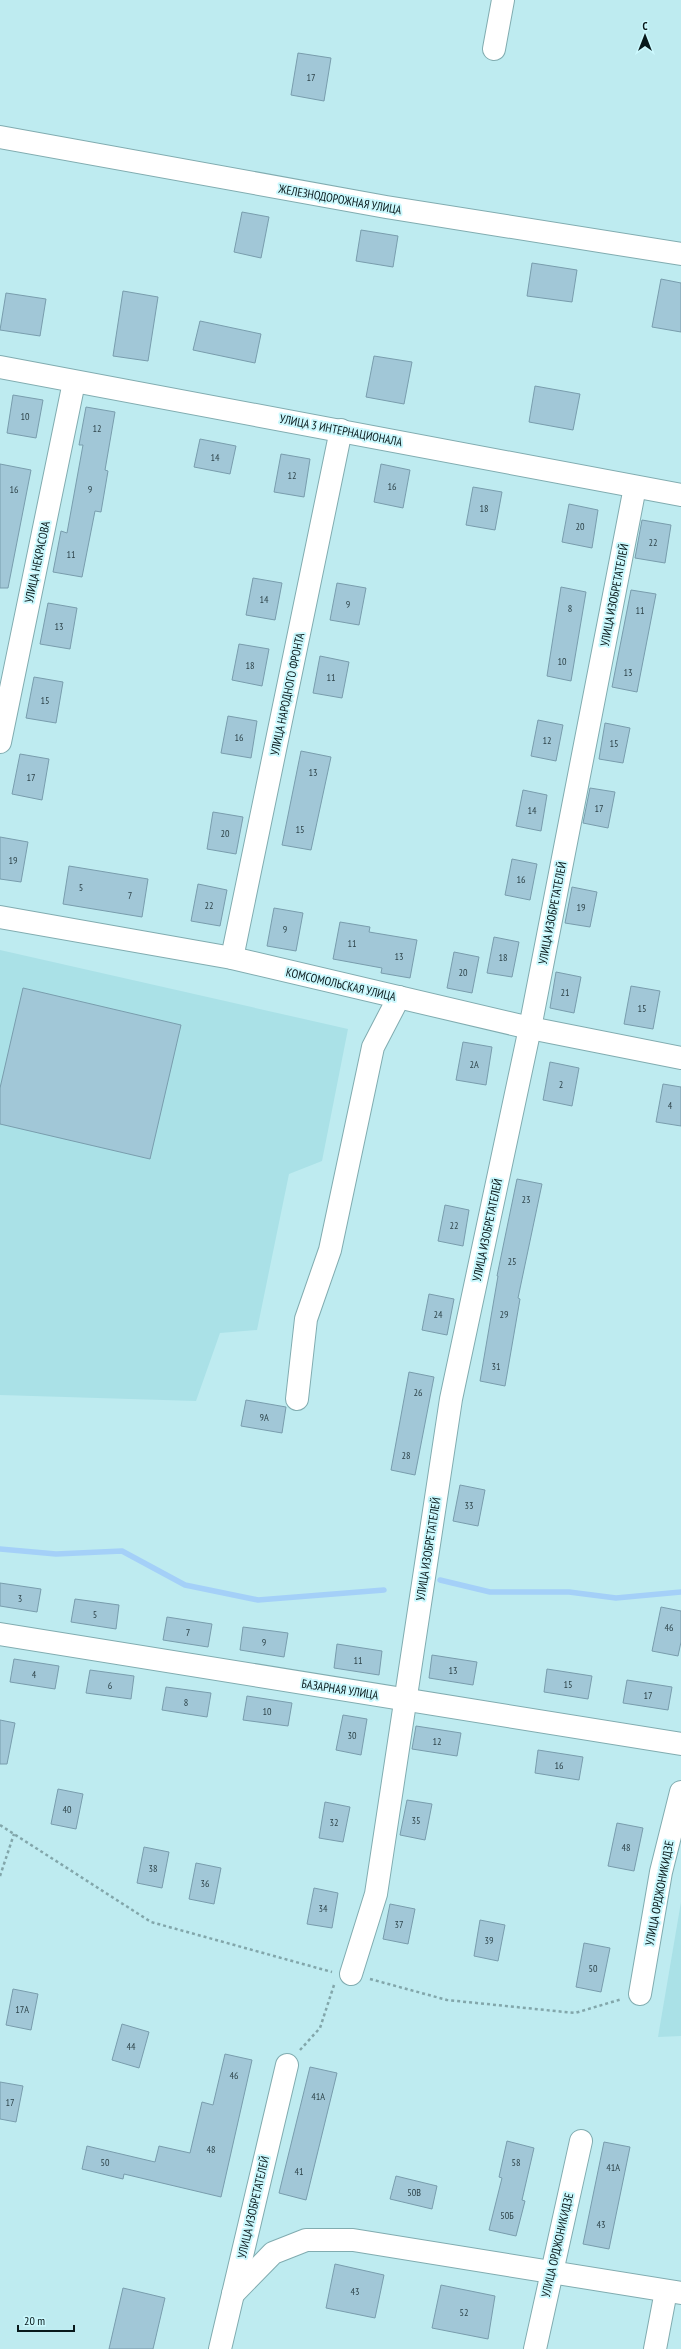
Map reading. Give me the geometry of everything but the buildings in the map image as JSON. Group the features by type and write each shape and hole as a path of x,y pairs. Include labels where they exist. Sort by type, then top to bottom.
{"street":[{"path":"494,48 503,0"},
{"name":"ЖЕЛЕЗНОДОРОЖНАЯ УЛИЦА","path":"0,136 386,207 681,254"},
{"name":"УЛИЦА 3 ИНТЕРНАЦИОНАЛА","path":"0,367 681,495"},
{"name":"УЛИЦА НЕКРАСОВА","path":"0,742 74,382"},
{"name":"УЛИЦА НАРОДНОГО ФРОНТА","path":"232,958 341,430"},
{"name":"УЛИЦА ИЗОБРЕТАТЕЛЕЙ","path":"344,1974 376,1894 451,1399 530,1028 635,487"},
{"name":"КОМСОМОЛЬСКАЯ УЛИЦА","path":"0,917 232,958 530,1028 681,1058"},
{"path":"297,1399 306,1319 330,1250 373,1047 399,997"},
{"name":"БАЗАРНАЯ УЛИЦА","path":"0,1634 681,1744"},
{"name":"УЛИЦА ОРДЖОНИКИДЗЕ","path":"640,1994 661,1872 681,1792"},
{"name":"УЛИЦА ИЗОБРЕТАТЕЛЕЙ","path":"220,2349 287,2065"},
{"name":"УЛИЦА ОРДЖОНИКИДЗЕ","path":"535,2349 581,2141"},
{"path":"233,2294 273,2253 306,2240 354,2240 551,2274 674,2292 655,2349"}],"path":[{"path":"0,1825 151,1922 344,1974 447,2000 575,2013 640,1994"},
{"path":"0,1876 14,1834"},
{"path":"287,2065 320,2028 344,1974"}],"shaded area":[{"path":"0,950 348,1029 322,1161 289,1174 257,1330 220,1333 196,1401 0,1395"},
{"path":"681,1902 681,2036 658,2037"}],"waterway":[{"path":"0,1549 56,1554 122,1551 185,1585 258,1600 384,1590"},
{"path":"440,1580 490,1592 569,1592 616,1598 681,1592"}]}
